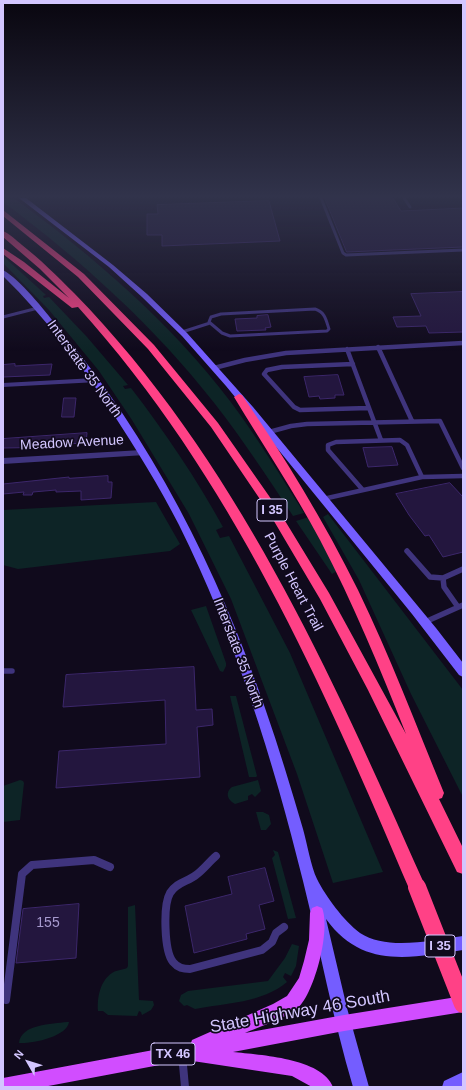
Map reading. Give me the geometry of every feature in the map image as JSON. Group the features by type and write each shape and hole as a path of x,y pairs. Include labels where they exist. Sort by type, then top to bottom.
{"highway":[{"name":"Purple Heart Trail","path":"21,249 47,271 96,321 128,359 192,444 219,486 265,564 334,698 364,763 417,887 463,1004"},
{"name":"Purple Heart Trail","path":"51,249 121,313 188,391 228,445 263,497 308,567 348,638 404,744 463,864"},
{"path":"3,250 21,262 53,290 96,321"},
{"path":"239,397 262,436 289,475 340,567 395,689 463,864"}],"main road":[{"path":"92,249 161,311 214,368 269,432 425,622 463,672"},
{"name":"Interstate 35 North","path":"3,272 38,308 68,343 131,434 193,542 226,617 266,729 310,882 360,1087"},
{"path":"310,882 334,918 345,930 362,943 380,950 401,951 463,943"},
{"path":"181,1053 279,1010 293,1002 305,982 312,961 316,940 317,913"},
{"name":"State Highway 46 South","path":"3,1086 344,1023 463,1004"},
{"path":"181,1053 293,1068 325,1087"},
{"path":"450,1087 463,1080"}],"street":[{"path":"3,385 95,380"},
{"name":"Meadow Avenue","path":"3,461 142,453"}],"lane":[{"path":"341,249 346,255 463,250"},
{"path":"3,317 38,308"},
{"path":"315,309 322,311 329,328 327,331 322,332 230,336 222,333 210,323 209,320 211,317 221,314 315,309"},
{"path":"182,332 210,323"},
{"path":"214,368 245,360 286,353 462,343 463,349"},
{"path":"378,348 412,421"},
{"path":"347,349 381,440"},
{"path":"353,364 282,367 267,370 264,374 294,408 300,410 368,408"},
{"path":"269,432 283,427 300,425 440,421 463,468"},
{"path":"362,489 328,450 328,446 330,444 336,442 397,439 406,444 422,477"},
{"path":"324,499 362,489 422,477 463,476"},
{"path":"407,551 430,577 442,578 463,569"},
{"path":"425,622 460,606 444,586 442,578"},
{"path":"3,671 12,671"},
{"path":"216,856 195,876 177,884 172,890 168,901 165,918 171,959 174,964 178,967 190,969 262,950 272,942 276,933 284,927"},
{"path":"6,1000 22,874 32,866 94,860 110,867"},
{"path":"181,1053 185,1087"}],"green space":[{"path":"63,249 80,249 102,267 157,318 207,372 240,415 304,513 293,516 255,459 215,404 192,376 168,348 89,271"},
{"path":"3,256 46,295 43,296 44,298 49,297 87,337 128,385 123,386 125,389 131,388 168,438 191,473 223,527 216,530 220,538 229,536 290,653 383,872 333,883 297,774 231,599 189,514 132,420 99,371 49,310 3,263"},
{"path":"156,502 180,544 170,551 18,569 3,565 3,510"},
{"path":"328,514 463,690 463,797 411,694 359,580 323,517"},
{"path":"309,517 337,571 332,574 296,521"},
{"path":"206,606 226,663 223,672 220,671 191,610"},
{"path":"230,696 236,696 257,776 256,777 249,777"},
{"path":"20,780 24,783 20,820 3,822 3,786"},
{"path":"258,780 261,791 255,797 252,794 248,796 248,800 235,804 230,800 228,791 232,787"},
{"path":"256,812 263,812 269,815 271,824 266,830 261,830"},
{"path":"273,850 278,852 296,918 288,919 272,858 275,855"},
{"path":"135,905 139,1000 153,1001 154,1005 151,1010 142,1015 139,1011 137,1016 108,1015 103,1011 98,1011 100,990 108,976 115,971 127,968 128,966 128,907"},
{"path":"292,944 299,946 296,966 291,976 285,973 283,977 287,982 277,989 243,1001 195,1009 187,1005 184,1006 179,1001 181,995 188,991 268,981 285,958"},
{"path":"69,1022 67,1027 62,1032 55,1036 40,1041 19,1043 25,1032 38,1026"}],"building":[{"path":"346,249 420,249 347,252"},
{"path":"463,292 463,332 429,333 426,326 397,327 393,317 421,316 411,294"},
{"path":"268,315 271,327 265,328 266,330 237,331 235,319 257,318 257,316"},
{"path":"15,364 15,366 52,364 50,375 3,377 3,365"},
{"path":"338,375 344,395 335,395 335,398 320,399 319,396 309,397 304,377"},
{"path":"64,398 76,398 74,417 62,417"},
{"path":"87,433 86,443 64,444 64,447 3,448 3,439"},
{"path":"392,447 398,465 368,467 363,448"},
{"path":"108,476 108,482 112,482 111,498 81,500 81,491 56,492 56,490 33,492 32,495 23,495 24,492 3,494 3,484 69,477"},
{"path":"450,483 463,497 463,552 443,557 429,535 425,536 409,515 396,494"},
{"path":"194,667 196,710 212,709 213,725 197,727 200,777 56,788 59,751 166,744 165,700 63,707 66,675"},
{"path":"265,868 274,901 259,905 265,929 246,934 247,939 194,953 185,906 232,894 228,877"},
{"path":"79,904 76,958 16,963 23,909"}]}
